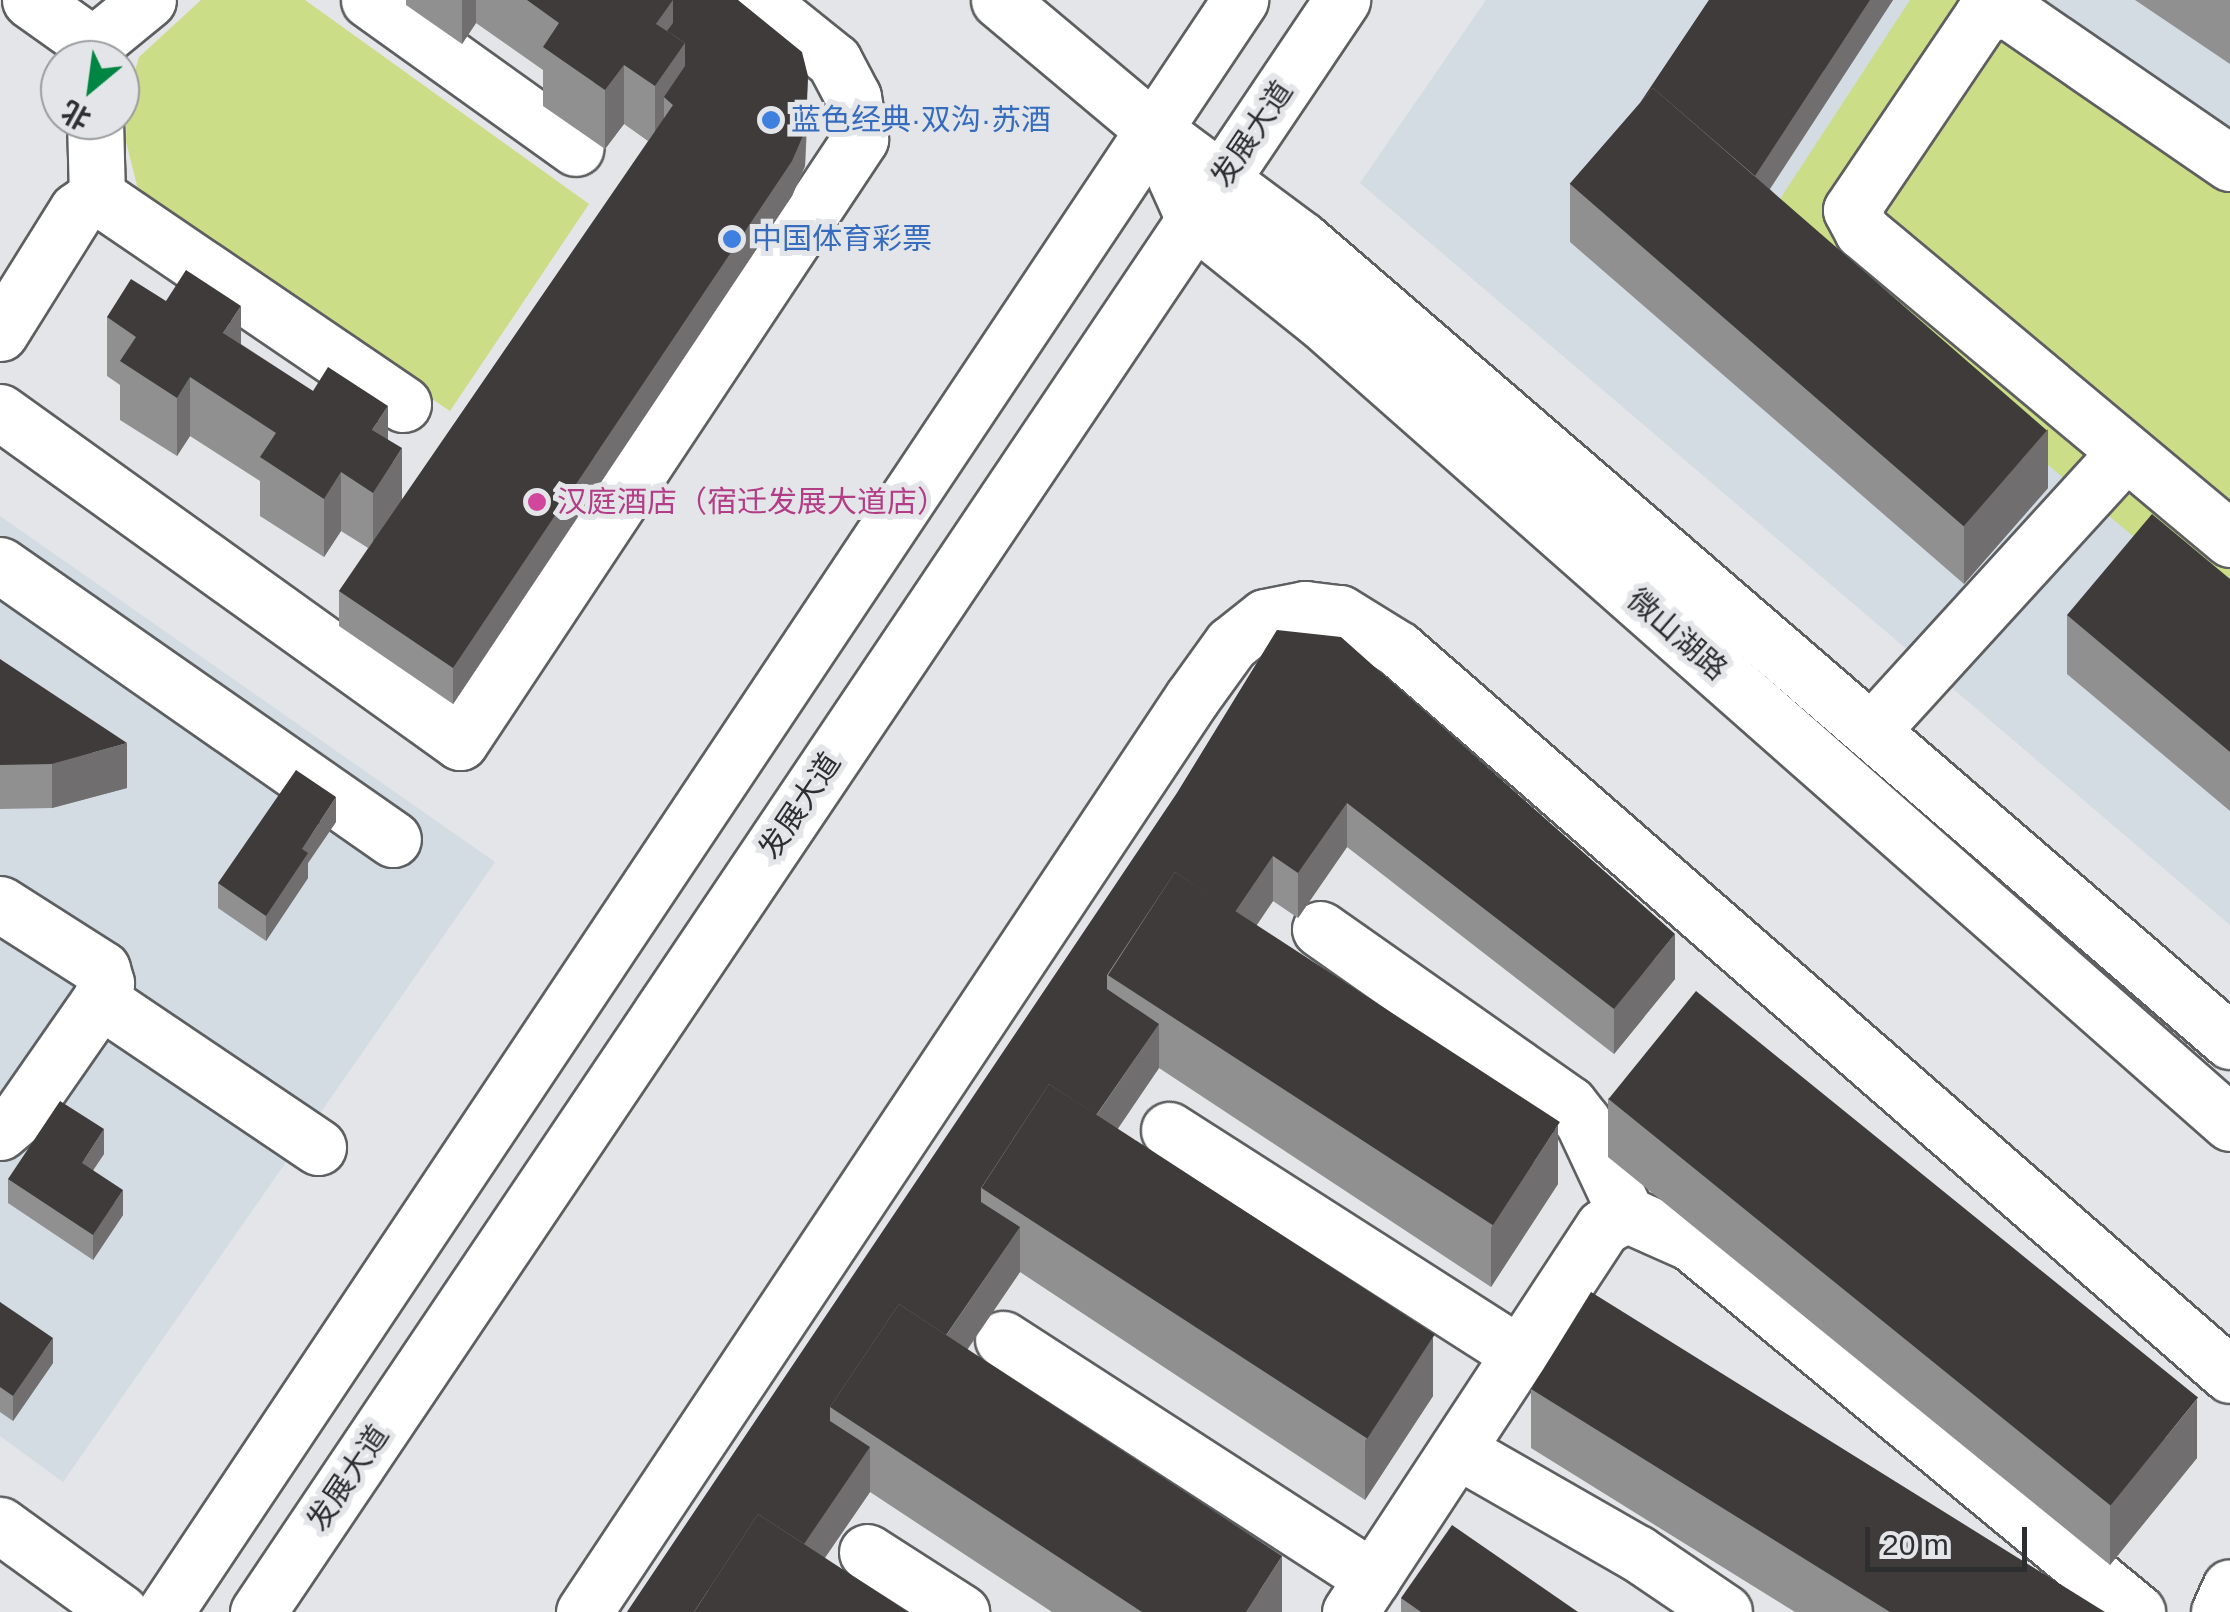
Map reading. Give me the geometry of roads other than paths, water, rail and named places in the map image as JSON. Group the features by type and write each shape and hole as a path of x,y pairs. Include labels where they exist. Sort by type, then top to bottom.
{"main road":[{"path":"30,0 78,40"},
{"path":"106,40 148,0"},
{"path":"369,0 576,148"},
{"path":"0,412 460,742 860,139 853,97 834,61 758,0"},
{"name":"微山湖路","path":"999,0 1153,128 1207,200 1334,332 2230,1123"},
{"path":"165,1612 1240,0"},
{"name":"发展大道","path":"258,1612 1342,0"},
{"path":"2230,164 2050,16 2006,9 1982,16 1850,210 1862,231 2230,539"},
{"path":"96,140 97,196"},
{"path":"0,333 77,210 97,196"},
{"path":"97,196 402,404"},
{"name":"微山湖路","path":"1207,200 1302,240 2230,1041"},
{"path":"1871,731 2125,453"},
{"path":"0,565 393,838"},
{"path":"584,1612 1192,698 1231,644 1266,616 1306,608 1340,613 1398,649 2230,1375"},
{"path":"0,904 102,969 106,983 100,1000 20,1115 0,1132"},
{"path":"1320,929 1568,1104 1583,1122 1626,1214 1691,1242 2137,1612"},
{"path":"100,1000 318,1147"},
{"path":"1170,1130 1519,1354"},
{"path":"1003,1339 1362,1595 1603,1227 1626,1214"},
{"path":"1456,1450 1637,1553 1724,1612"},
{"path":"0,1524 120,1612"},
{"path":"866,1552 961,1612"},
{"path":"2220,1612 2230,1586"}],"place":[{"name":"蓝色经典·双沟·苏酒","path":"771,120"},
{"name":"中国体育彩票","path":"732,239"},
{"name":"汉庭酒店（宿迁发展大道店）","path":"537,502"}]}
